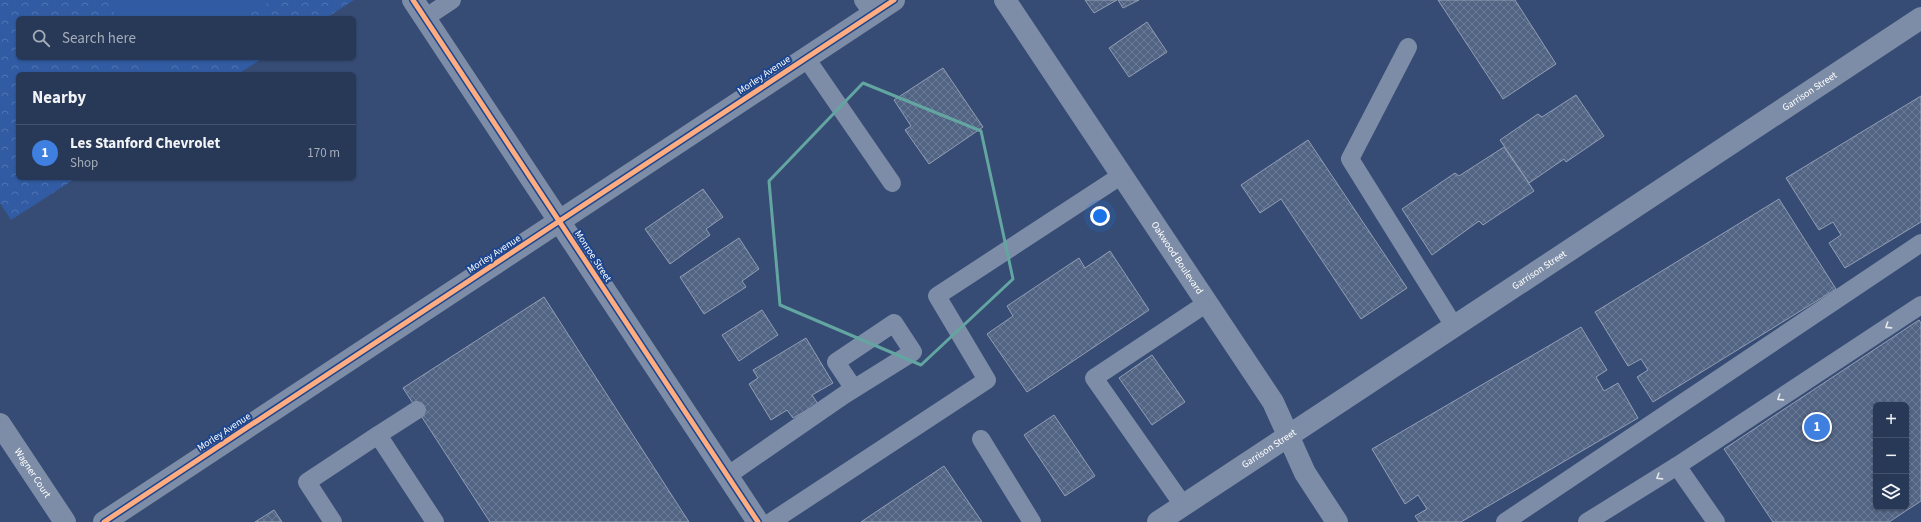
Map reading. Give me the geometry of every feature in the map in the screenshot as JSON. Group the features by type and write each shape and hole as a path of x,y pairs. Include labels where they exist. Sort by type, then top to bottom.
{"street":[{"name":"Monroe Street","path":"413,0 760,522"},
{"name":"Morley Avenue","path":"104,522 806,58 868,7 894,0"},
{"name":"Oakwood Boulevard","path":"1005,0 1273,402 1305,473 1337,522"},
{"name":"Garrison Street","path":"1158,522 1921,18"},
{"name":"Wagner Court","path":"0,424 65,522"}],"lane":[{"path":"425,18 452,0"},
{"path":"1408,47 1350,159 1454,326"},
{"path":"806,58 892,183"},
{"path":"760,522 987,380 937,296 1122,175"},
{"path":"1505,522 1921,243"},
{"path":"1183,505 1094,378 1207,303"},
{"path":"1587,522 1677,466 1921,305"},
{"path":"728,476 854,389"},
{"path":"333,522 307,482 417,410"},
{"path":"378,436 435,522"},
{"path":"981,439 1032,522"},
{"path":"1677,466 1716,522"}],"highlighted area":[{"path":"863,83 981,131 1013,279 921,365 780,305 769,181"}],"green space":[{"path":"0,0 354,0 329,16 16,16 16,60 260,60 241,72 16,72 16,180 73,180 11,220 0,203"},
{"path":"106,0 272,0 247,16 117,16"},
{"path":"146,60 181,60 163,72 155,72"}],"building":[{"path":"1085,0 1117,0 1094,13"},
{"path":"1118,0 1139,0 1123,8"},
{"path":"1438,0 1515,0 1556,64 1503,99"},
{"path":"1147,22 1167,52 1129,77 1109,48"},
{"path":"943,68 983,127 929,164 905,130 911,126 894,100"},
{"path":"1576,95 1604,136 1566,162 1564,159 1529,183 1500,140 1538,114 1542,117"},
{"path":"1921,96 1921,222 1845,268 1829,243 1841,235 1833,222 1819,230 1786,178"},
{"path":"1308,140 1407,288 1361,319 1281,199 1260,213 1241,185"},
{"path":"1504,147 1534,191 1483,225 1479,221 1432,255 1402,209 1455,173 1459,176"},
{"path":"703,189 723,217 706,229 710,235 670,264 645,229"},
{"path":"1779,199 1836,289 1653,402 1637,377 1648,370 1641,359 1628,366 1595,312"},
{"path":"739,238 759,269 742,281 746,287 704,314 680,277"},
{"path":"1110,251 1149,310 1027,392 987,334 1013,316 1007,306 1079,258 1085,268"},
{"path":"544,297 689,522 490,522 403,388"},
{"path":"762,310 778,335 739,361 722,335"},
{"path":"1919,320 1921,323 1921,501 1909,509 1909,402 1873,402 1873,510 1907,510 1889,522 1773,522 1724,449"},
{"path":"1581,327 1607,370 1596,377 1604,391 1618,383 1638,418 1461,522 1419,522 1415,516 1427,509 1418,495 1405,504 1372,449"},
{"path":"806,338 833,383 812,395 818,404 793,418 787,410 771,420 749,384 758,378 753,370"},
{"path":"1152,355 1185,402 1152,425 1119,378"},
{"path":"1054,415 1095,476 1065,496 1024,435"},
{"path":"944,466 982,522 861,522"},
{"path":"274,510 282,522 255,522"}],"cycle path":[{"path":"413,0 758,522"},
{"path":"104,522 894,0"}],"place":[{"name":"Les Stanford Chevrolet","path":"1817,427"}]}
